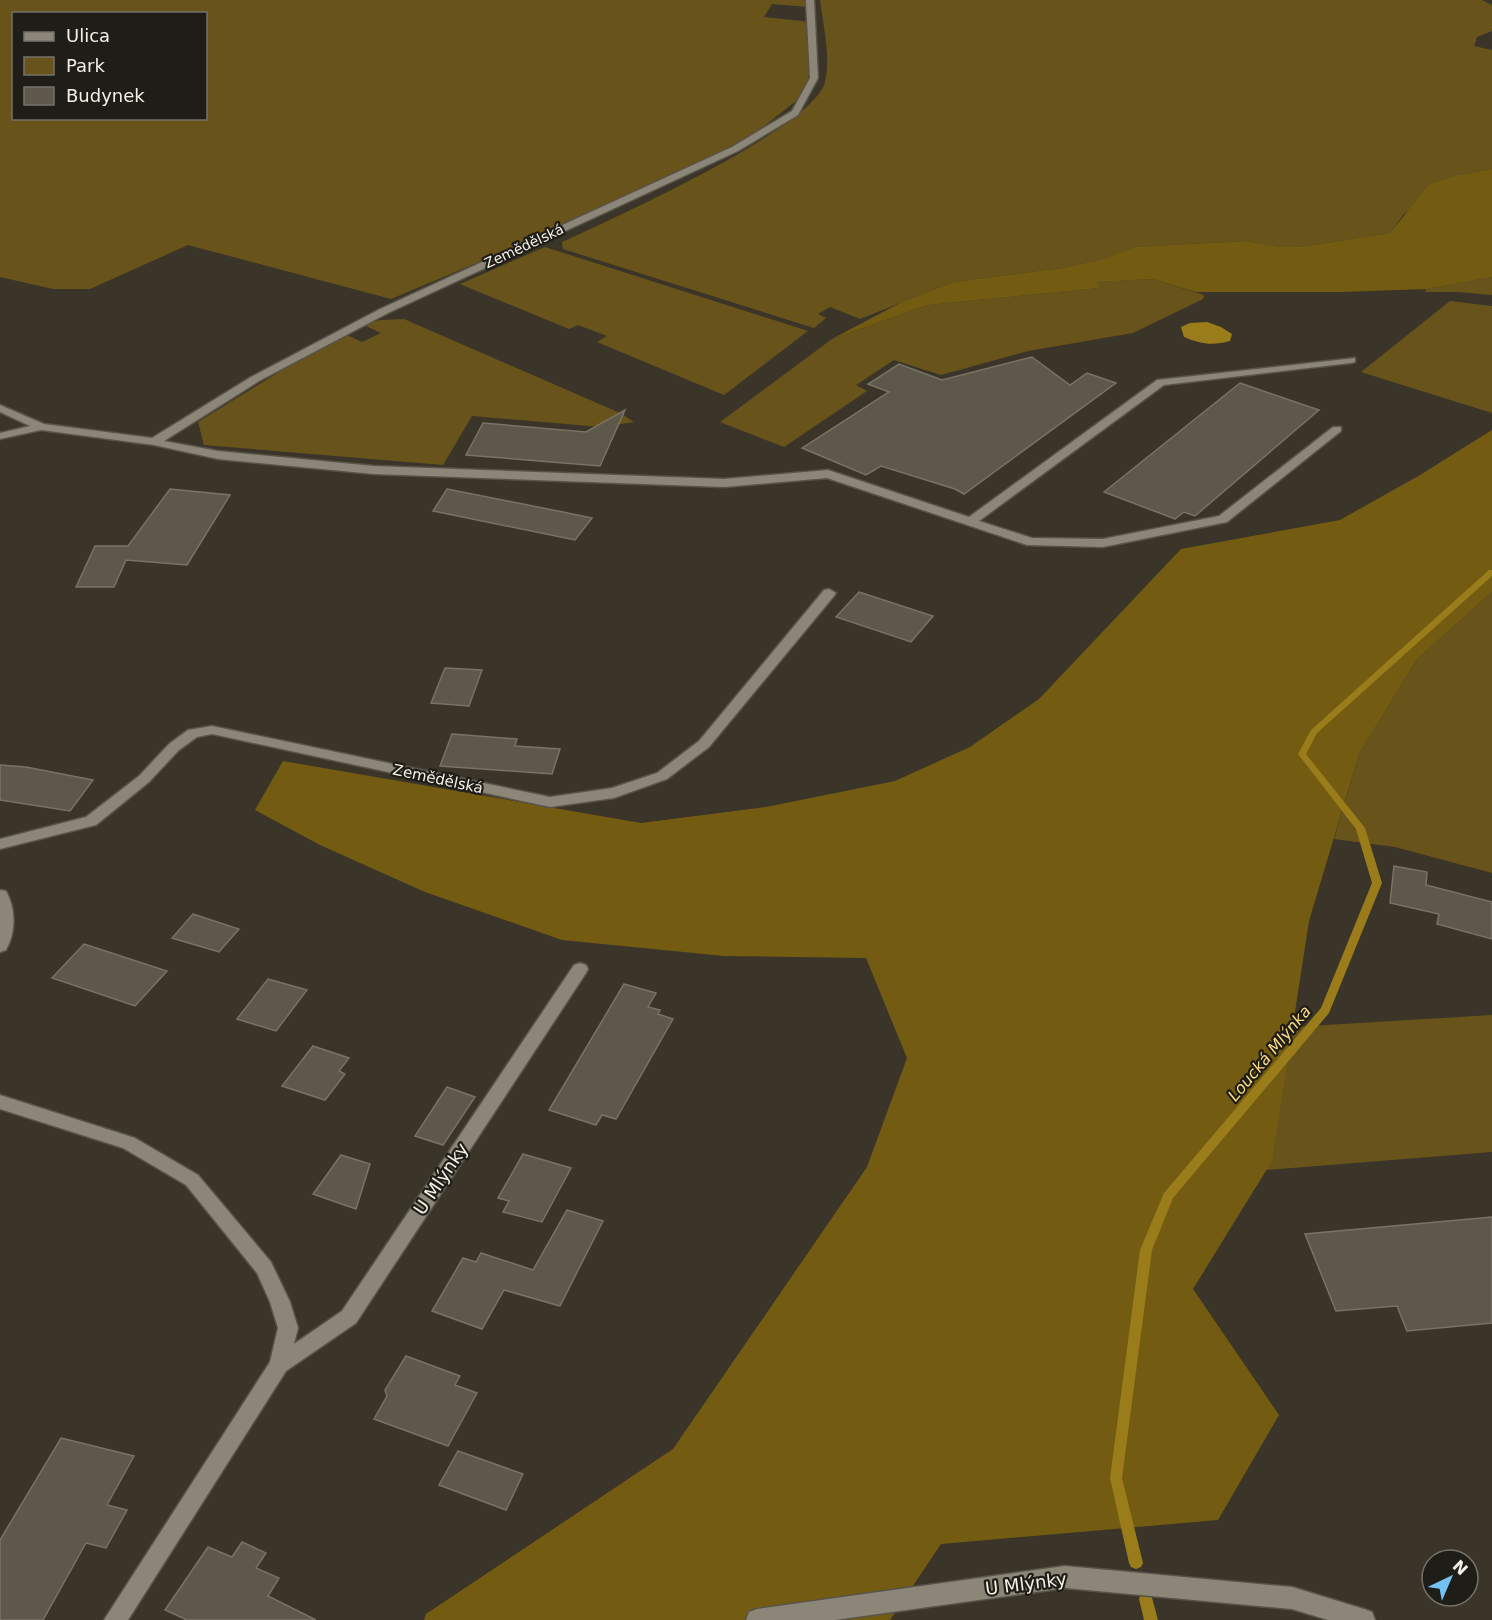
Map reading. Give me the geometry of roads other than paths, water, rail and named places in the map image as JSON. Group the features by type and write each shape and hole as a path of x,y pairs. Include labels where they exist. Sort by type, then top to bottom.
{"street":[{"name":"Zemědělská","path":"154,442 255,379 374,316 735,149 795,113 814,78 810,0"},
{"path":"971,521 1161,382 1351,360"},
{"path":"0,408 41,427 154,442 218,455 374,470 724,483 828,474 1031,542 1103,543 1223,519 1337,429"},
{"path":"0,436 41,427"},
{"name":"Zemědělská","path":"0,844 91,821 144,779 174,747 193,733 212,730 550,802 614,793 662,776 704,744 829,593"},
{"path":"0,895 4,903 5,936 0,946"},
{"name":"U Mlýnky","path":"279,1365 350,1317 580,969"},
{"name":"U Mlýnky","path":"0,1102 129,1143 192,1180 264,1268 280,1302 288,1328 279,1365 115,1620"},
{"name":"U Mlýnky","path":"757,1620 1065,1577 1292,1598 1364,1620"}],"waterway":[{"name":"Loucká Mlýnka","path":"1136,1563 1116,1478 1146,1250 1168,1196 1325,1010 1377,883 1360,828 1302,754 1314,732 1492,572"},
{"name":"Loucká Mlýnka","path":"1146,1599 1151,1620"}]}
